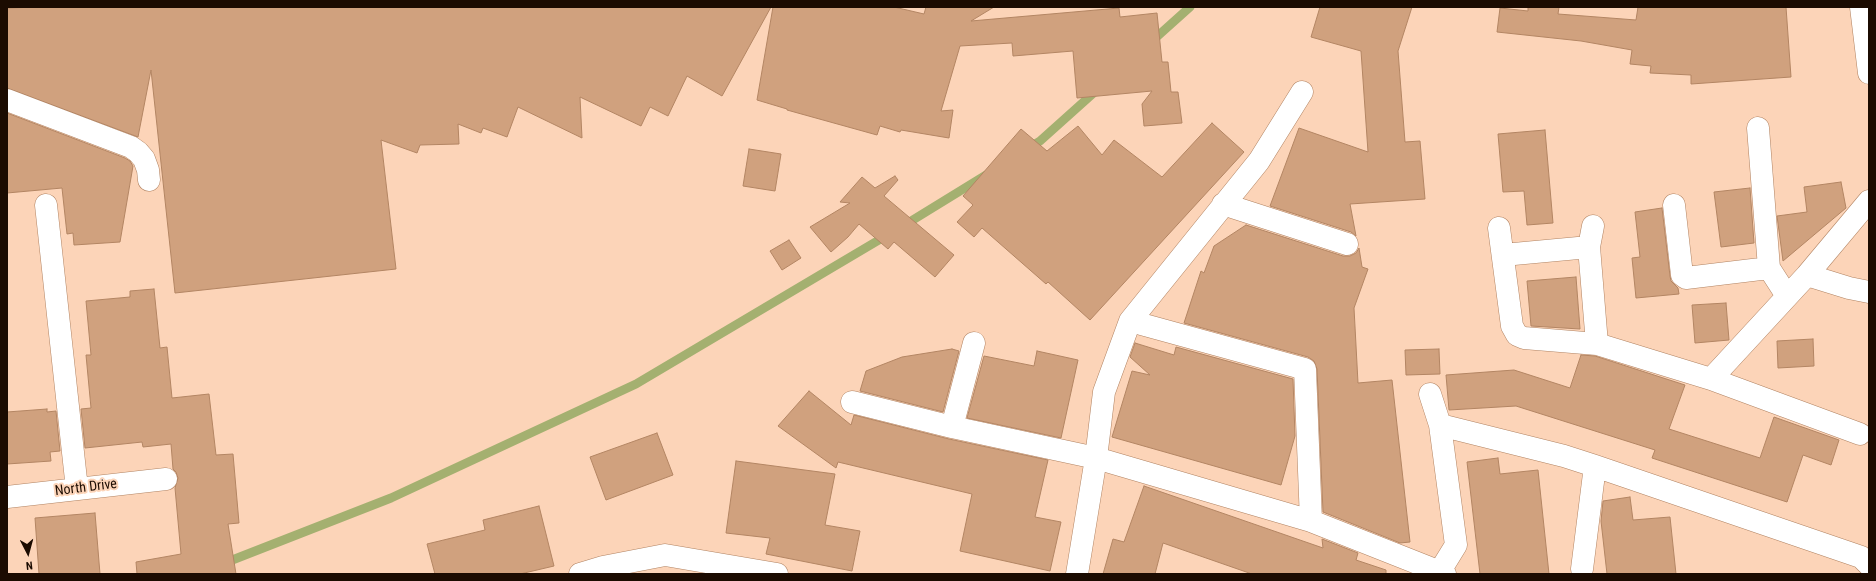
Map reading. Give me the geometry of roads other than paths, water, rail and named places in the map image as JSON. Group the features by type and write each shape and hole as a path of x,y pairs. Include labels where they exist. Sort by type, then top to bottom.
{"street":[{"path":"1861,7 1869,73"},
{"path":"1077,574 1096,458 1104,392 1130,321 1223,204 1259,162 1302,92"},
{"path":"7,100 131,147 144,159 148,170 149,180"},
{"path":"1758,128 1769,268 1787,296"},
{"path":"1711,379 1807,275 1869,201"},
{"path":"1223,204 1346,244"},
{"path":"46,205 77,489"},
{"path":"1674,206 1682,275 1686,278 1769,268"},
{"path":"1499,228 1512,326 1517,335 1524,338 1597,344 1711,379 1860,434"},
{"path":"1503,255 1591,236 1597,344"},
{"path":"1807,275 1849,288 1869,292"},
{"path":"1130,321 1305,370 1311,521"},
{"path":"952,427 974,343"},
{"path":"852,402 952,427 1096,458 1311,521 1442,573 1456,545 1440,425 1430,394"},
{"path":"1440,425 1564,456 1595,466 1861,557 1869,565"},
{"path":"1582,569 1595,466"},
{"name":"North Drive","path":"7,497 166,479"},
{"path":"580,574 603,567 665,555 777,574"}],"waterway":[{"path":"1151,42 1190,7"},
{"path":"1027,149 1040,141 1098,89"},
{"path":"903,226 986,175"},
{"path":"222,564 391,498 636,384 889,234"}]}
